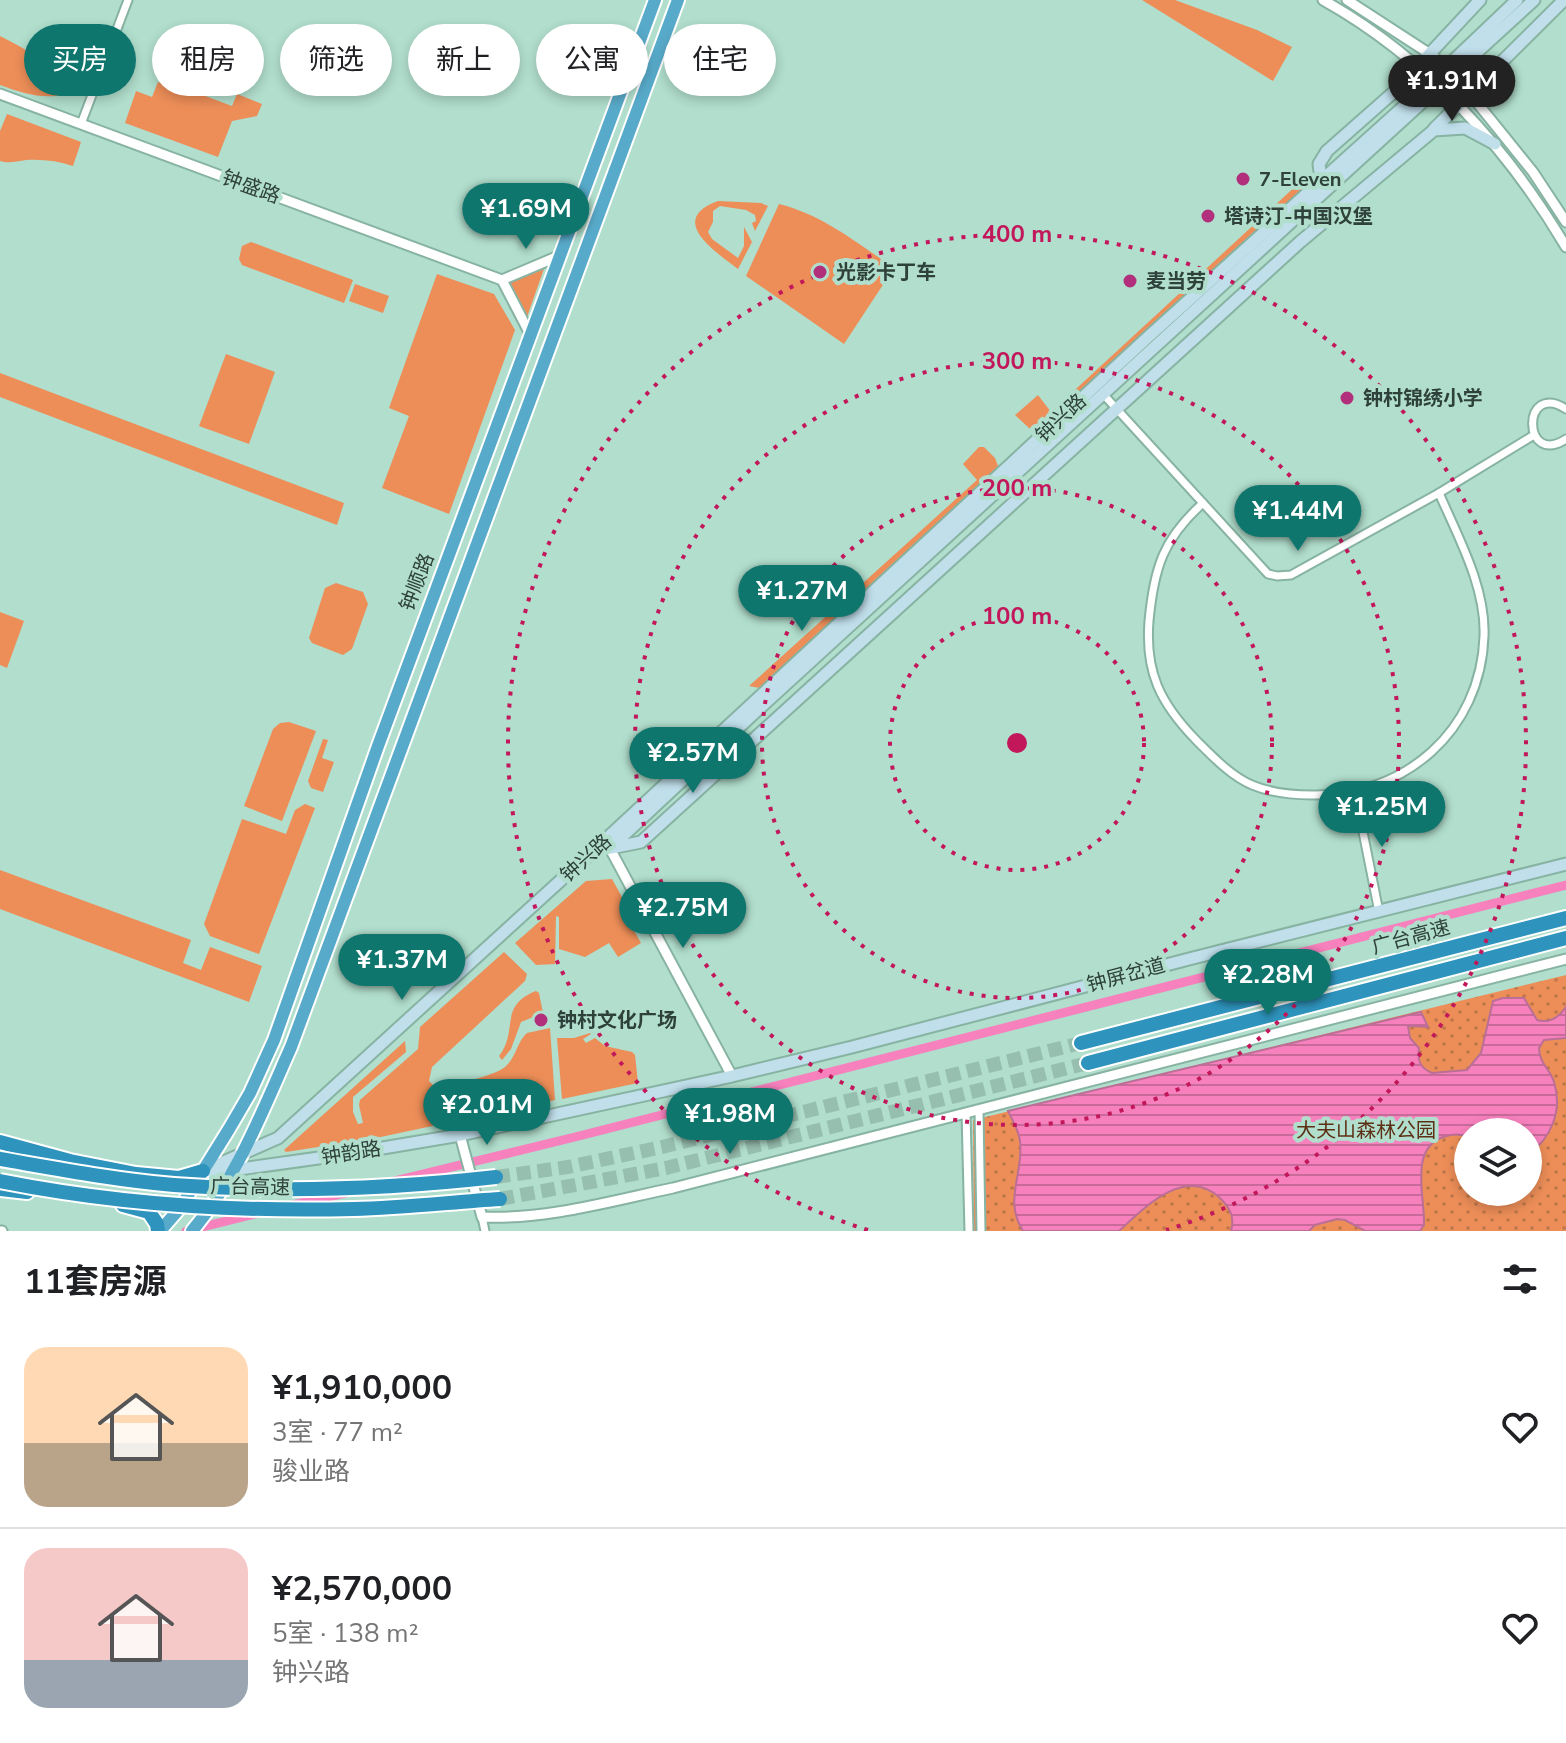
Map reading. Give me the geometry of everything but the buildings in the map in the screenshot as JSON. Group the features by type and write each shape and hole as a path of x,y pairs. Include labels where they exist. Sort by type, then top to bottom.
{"highway":[{"name":"钟顺路","path":"159,1231 180,1208 250,1093 274,1040 337,857 655,0"},
{"path":"192,1231 206,1215 243,1153 291,1047 678,0"},
{"path":"337,857 359,866"},
{"name":"广台高速","path":"1081,1043 1566,918"},
{"name":"广台高速","path":"1088,1063 1566,938"},
{"path":"0,1142 70,1161 136,1174 179,1178 203,1171 218,1174 223,1187"},
{"name":"广台高速","path":"0,1159 148,1182 233,1189 367,1188 496,1177"},
{"name":"广台高速","path":"0,1181 95,1197 226,1207 354,1209 500,1199"},
{"path":"0,1189 142,1208 154,1219 159,1231"}],"main road":[{"path":"1321,179 1319,164 1327,151 1418,66 1480,0"},
{"name":"钟兴路","path":"203,1171 278,1138 608,844 1285,228 1437,84 1517,0"},
{"name":"钟兴路","path":"1450,71 1534,0"},
{"path":"608,844 641,842 1300,242 1434,130 1564,0"},
{"name":"钟兴路","path":"608,844 1321,179 1437,84"},
{"path":"1434,130 1465,128 1495,144"},
{"path":"1285,228 1300,242"},
{"name":"钟屏岔道","path":"732,1076 1566,864"},
{"name":"钟韵路","path":"203,1171 233,1170 461,1140 732,1076"}],"street":[{"path":"81,124 128,0"},
{"path":"1323,0 1381,37 1437,84 1495,144 1549,218 1566,247"},
{"path":"1347,0 1430,54 1450,71 1533,172 1566,222"},
{"name":"钟盛路","path":"0,94 502,280"},
{"path":"530,334 502,280 561,255"},
{"path":"1103,394 1268,574 1277,576 1291,575 1439,493 1534,435"},
{"path":"1566,409 1547,404 1536,410 1531,422 1534,435 1545,444 1552,445 1566,439"},
{"path":"1203,503 1179,525 1156,574 1149,665 1155,683 1174,715 1235,774 1251,784 1293,795 1355,792 1396,778 1431,753 1464,711 1477,678 1484,636 1480,600 1470,564 1439,493"},
{"path":"1355,792 1379,912"},
{"path":"608,844 732,1076"},
{"path":"482,1217 534,1215 673,1188 1566,959"},
{"path":"979,1110 981,1231"},
{"path":"966,1113 969,1231"},
{"path":"461,1140 485,1231"}],"green space":[{"path":"1142,0 1175,0 1257,30 1292,47 1273,81"},
{"path":"0,36 24,49 24,92 0,85"},
{"path":"136,91 152,97 205,96 232,106 236,96 242,96 262,104 257,116 232,121 218,157 125,123"},
{"path":"7,114 81,142 73,166 44,160 0,161 0,131"},
{"path":"1299,183 1302,190 1189,297 1042,426 1029,428 1015,415 1038,395 1051,412"},
{"path":"718,201 768,206 755,231 752,223 756,221 755,215 746,210 720,206 713,211 713,222 708,232 712,239 738,258 744,246 744,227 752,242 738,269 708,245 696,226 696,217 703,209"},
{"name":"光影卡丁车","path":"779,204 825,222 894,268 844,344 746,276"},
{"path":"251,242 353,280 344,303 242,265 239,259 242,246"},
{"path":"545,266 527,317 510,282"},
{"path":"437,274 494,294 515,330 449,514 382,488 409,416 389,408"},
{"path":"355,284 389,296 383,313 349,301"},
{"path":"226,354 275,372 249,444 199,426"},
{"path":"0,373 344,503 337,525 0,397"},
{"path":"979,447 984,447 995,458 998,466 993,476 760,688 749,686 977,480 963,464"},
{"path":"336,583 363,592 368,604 352,649 343,655 312,643 309,638 325,588"},
{"path":"0,612 24,621 7,668 0,665"},
{"path":"289,722 316,731 282,821 244,806 273,729 280,723"},
{"path":"323,739 328,740 322,758 334,762 323,792 311,788 308,781"},
{"path":"305,804 315,808 259,954 210,936 204,924 242,819 286,834 295,810"},
{"path":"0,870 191,940 183,963 201,970 210,947 262,966 249,1002 0,909"},
{"path":"612,879 638,926 633,929 641,943 618,957 609,943 585,957 559,949 559,917 556,916 555,964 536,965 515,943 586,881"},
{"path":"504,952 527,974 525,981 432,1067 429,1081 433,1085 447,1085 501,1070 527,1033 550,1028 555,1100 376,1138 284,1150 405,1041 406,1052 353,1097 353,1112 358,1124 363,1123 360,1100 418,1049 420,1027"},
{"name":"大夫山森林公园","path":"1566,975 1566,1231 974,1231 973,1120"},
{"path":"536,991 543,1013 521,1022 511,1049 502,1060 499,1056 508,1037 513,1011 524,997"},
{"path":"590,1033 583,1039 586,1043 595,1038 605,1046 635,1055 638,1083 562,1099 557,1038 574,1038"}],"shaded area":[{"name":"大夫山森林公园","path":"1524,998 1537,1020 1542,1021 1554,1019 1566,1007 1566,1038 1544,1040 1539,1048 1556,1093 1553,1123 1542,1141 1542,1118 1454,1118 1454,1135 1432,1143 1422,1163 1424,1225 1420,1231 1365,1231 1337,1219 1315,1225 1309,1231 1231,1231 1232,1217 1224,1202 1207,1189 1193,1186 1166,1194 1119,1231 1023,1231 1017,1219 1014,1197 1020,1141 1008,1111 1421,1012 1428,1027 1408,1026 1410,1038 1419,1048 1422,1066 1432,1073 1467,1070 1481,1053 1493,1001"}],"waterway":[{"path":"394,1181 1566,885"},
{"path":"293,1205 345,1193"},
{"path":"186,1231 259,1213"}],"tunnel":[{"path":"496,1177 568,1167 662,1147 1081,1043"},
{"path":"500,1199 666,1168 1088,1063"}],"place":[{"name":"7-Eleven","path":"1243,179"},
{"name":"塔诗汀-中国汉堡","path":"1208,216"},
{"name":"光影卡丁车","path":"820,272"},
{"name":"麦当劳","path":"1130,281"},
{"name":"钟村锦绣小学","path":"1347,398"},
{"name":"钟村文化广场","path":"541,1020"}]}
